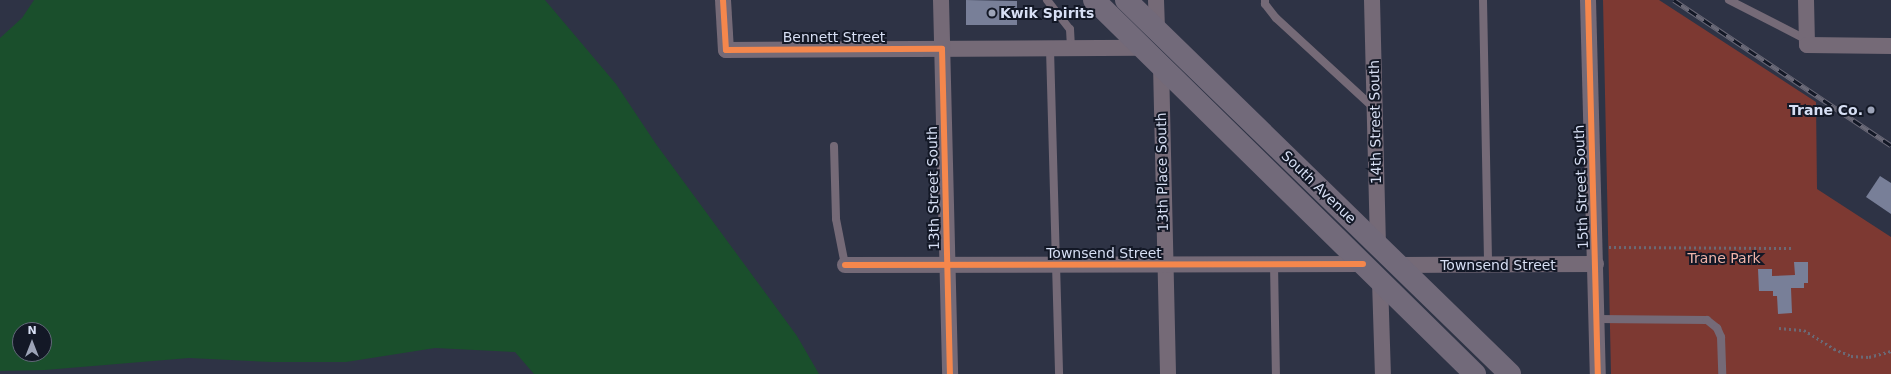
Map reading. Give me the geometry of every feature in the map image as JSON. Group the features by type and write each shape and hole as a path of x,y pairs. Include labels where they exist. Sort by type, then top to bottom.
{"highway":[{"name":"South Avenue","path":"1094,0 1476,374"},
{"name":"South Avenue","path":"1126,0 1401,265 1510,374"}],"street":[{"name":"Bennett Street","path":"724,0 726,50 1142,48"},
{"name":"13th Street South","path":"941,0 950,374"},
{"path":"1156,0 1157,31"},
{"name":"14th Street South","path":"1372,0 1376,110 1378,243"},
{"name":"15th Street South","path":"1588,0 1598,374"},
{"path":"1806,0 1807,43 1891,46"},
{"name":"13th Place South","path":"1161,66 1164,265 1168,374"},
{"name":"Townsend Street","path":"845,265 1363,264"},
{"name":"Townsend Street","path":"1401,265 1596,264"},
{"path":"1380,281 1383,374"}],"lane":[{"path":"1047,0 1070,29 1071,48"},
{"path":"1265,0 1265,4 1276,18 1376,110"},
{"path":"1482,0 1488,265"},
{"path":"1729,0 1807,43"},
{"path":"1050,48 1059,374"},
{"path":"834,146 836,219 845,265"},
{"path":"1274,264 1276,374"},
{"path":"1597,319 1707,320 1717,328 1721,337 1722,374"}],"path":[{"path":"1595,247 1794,248"},
{"path":"1779,328 1804,330 1834,349 1852,356 1869,357 1891,350"}],"green space":[{"name":"Trane Park","path":"1603,0 1659,0 1816,102 1817,189 1891,237 1891,374 1611,374"}],"shaded area":[{"path":"34,0 545,0 616,84 656,144 797,336 819,374 534,374 515,352 435,348 346,362 272,362 189,358 45,370 0,371 0,38 22,18"}],"building":[{"name":"Kwik Spirits","path":"966,0 1017,1 1017,25 966,25"},
{"path":"1880,176 1891,183 1891,214 1866,197"},
{"path":"1794,262 1808,262 1808,283 1804,283 1804,288 1791,288 1792,313 1778,314 1777,296 1773,296 1773,291 1759,291 1758,269 1772,269 1772,276 1795,275"}],"railway":[{"path":"1674,0 1891,145"}],"cycle path":[{"path":"723,0 726,50 942,49 950,374"},
{"path":"1588,0 1598,374"},
{"path":"845,265 1363,264"}],"place":[{"name":"Kwik Spirits","path":"992,13"},
{"name":"Trane Co.","path":"1871,110"}]}
